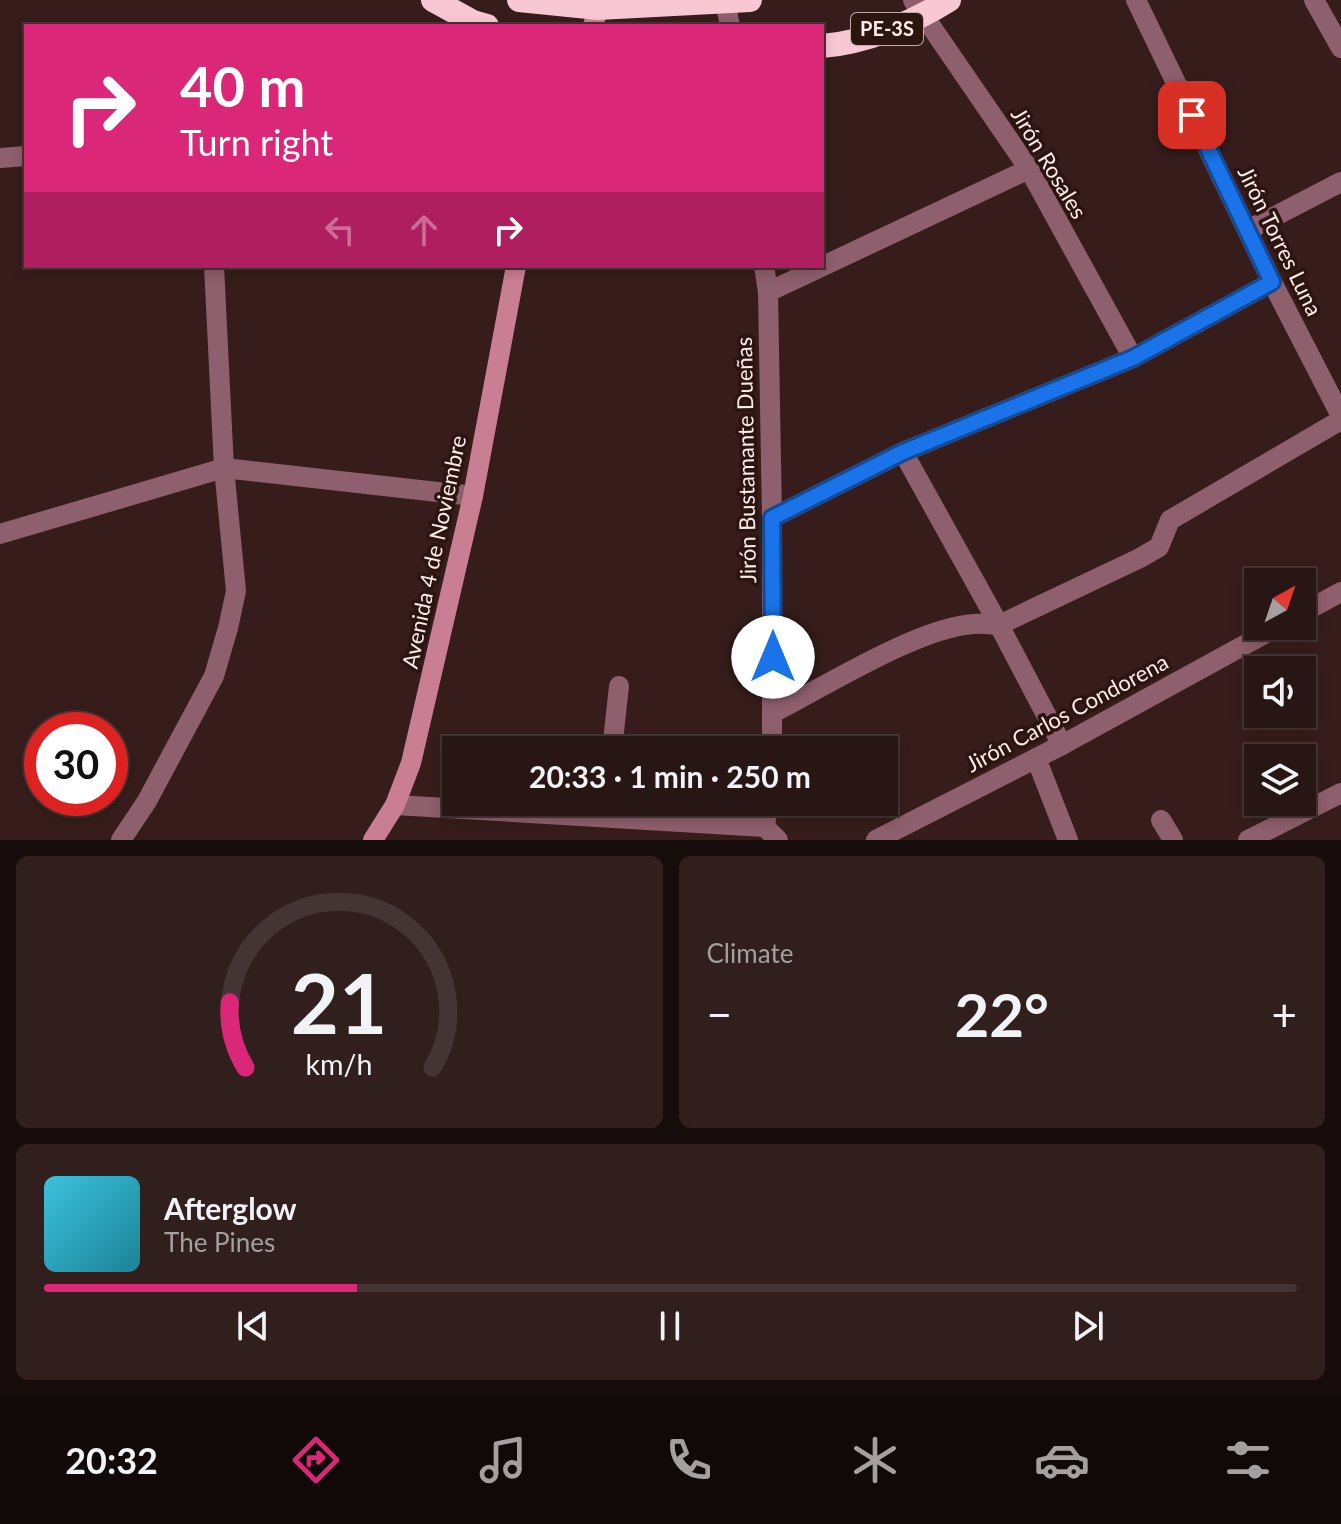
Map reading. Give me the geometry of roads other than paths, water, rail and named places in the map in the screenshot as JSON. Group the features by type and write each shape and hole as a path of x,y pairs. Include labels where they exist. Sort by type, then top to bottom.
{"highway":[{"path":"433,0 480,24"},
{"path":"519,0 598,11 750,0"},
{"name":"PE-3S","path":"824,46 844,45 918,8 949,0"}],"street":[{"name":"Jirón Torres Luna","path":"1136,0 1341,418"},
{"path":"1314,0 1341,48"},
{"path":"725,1 730,24"},
{"name":"Jirón Rosales","path":"918,8 1029,169 1133,358"},
{"path":"0,158 24,156"},
{"path":"824,266 1029,169"},
{"path":"1248,230 1341,182"},
{"path":"121,840 147,801 214,676 236,591 224,468 214,268"},
{"name":"Avenida 4 de Noviembre","path":"373,840 395,805 411,763 473,496 516,268"},
{"name":"Jirón Bustamante Dueñas","path":"764,268 768,292 772,518 772,736"},
{"path":"768,292 819,268"},
{"path":"772,518 903,452 1133,358 1272,282"},
{"path":"773,713 908,643 947,629 974,624 999,625 1159,547 1170,520 1341,418"},
{"path":"903,452 1062,745"},
{"path":"0,534 224,468 473,496"},
{"path":"1316,605 1341,592"},
{"name":"Jirón Carlos Condorena","path":"876,840 1062,745 1253,640"},
{"path":"614,736 619,686"},
{"path":"1036,758 1068,840"},
{"path":"1248,840 1341,793"},
{"path":"395,805 442,806"},
{"path":"654,816 772,833"},
{"path":"1161,820 1173,840"}]}
